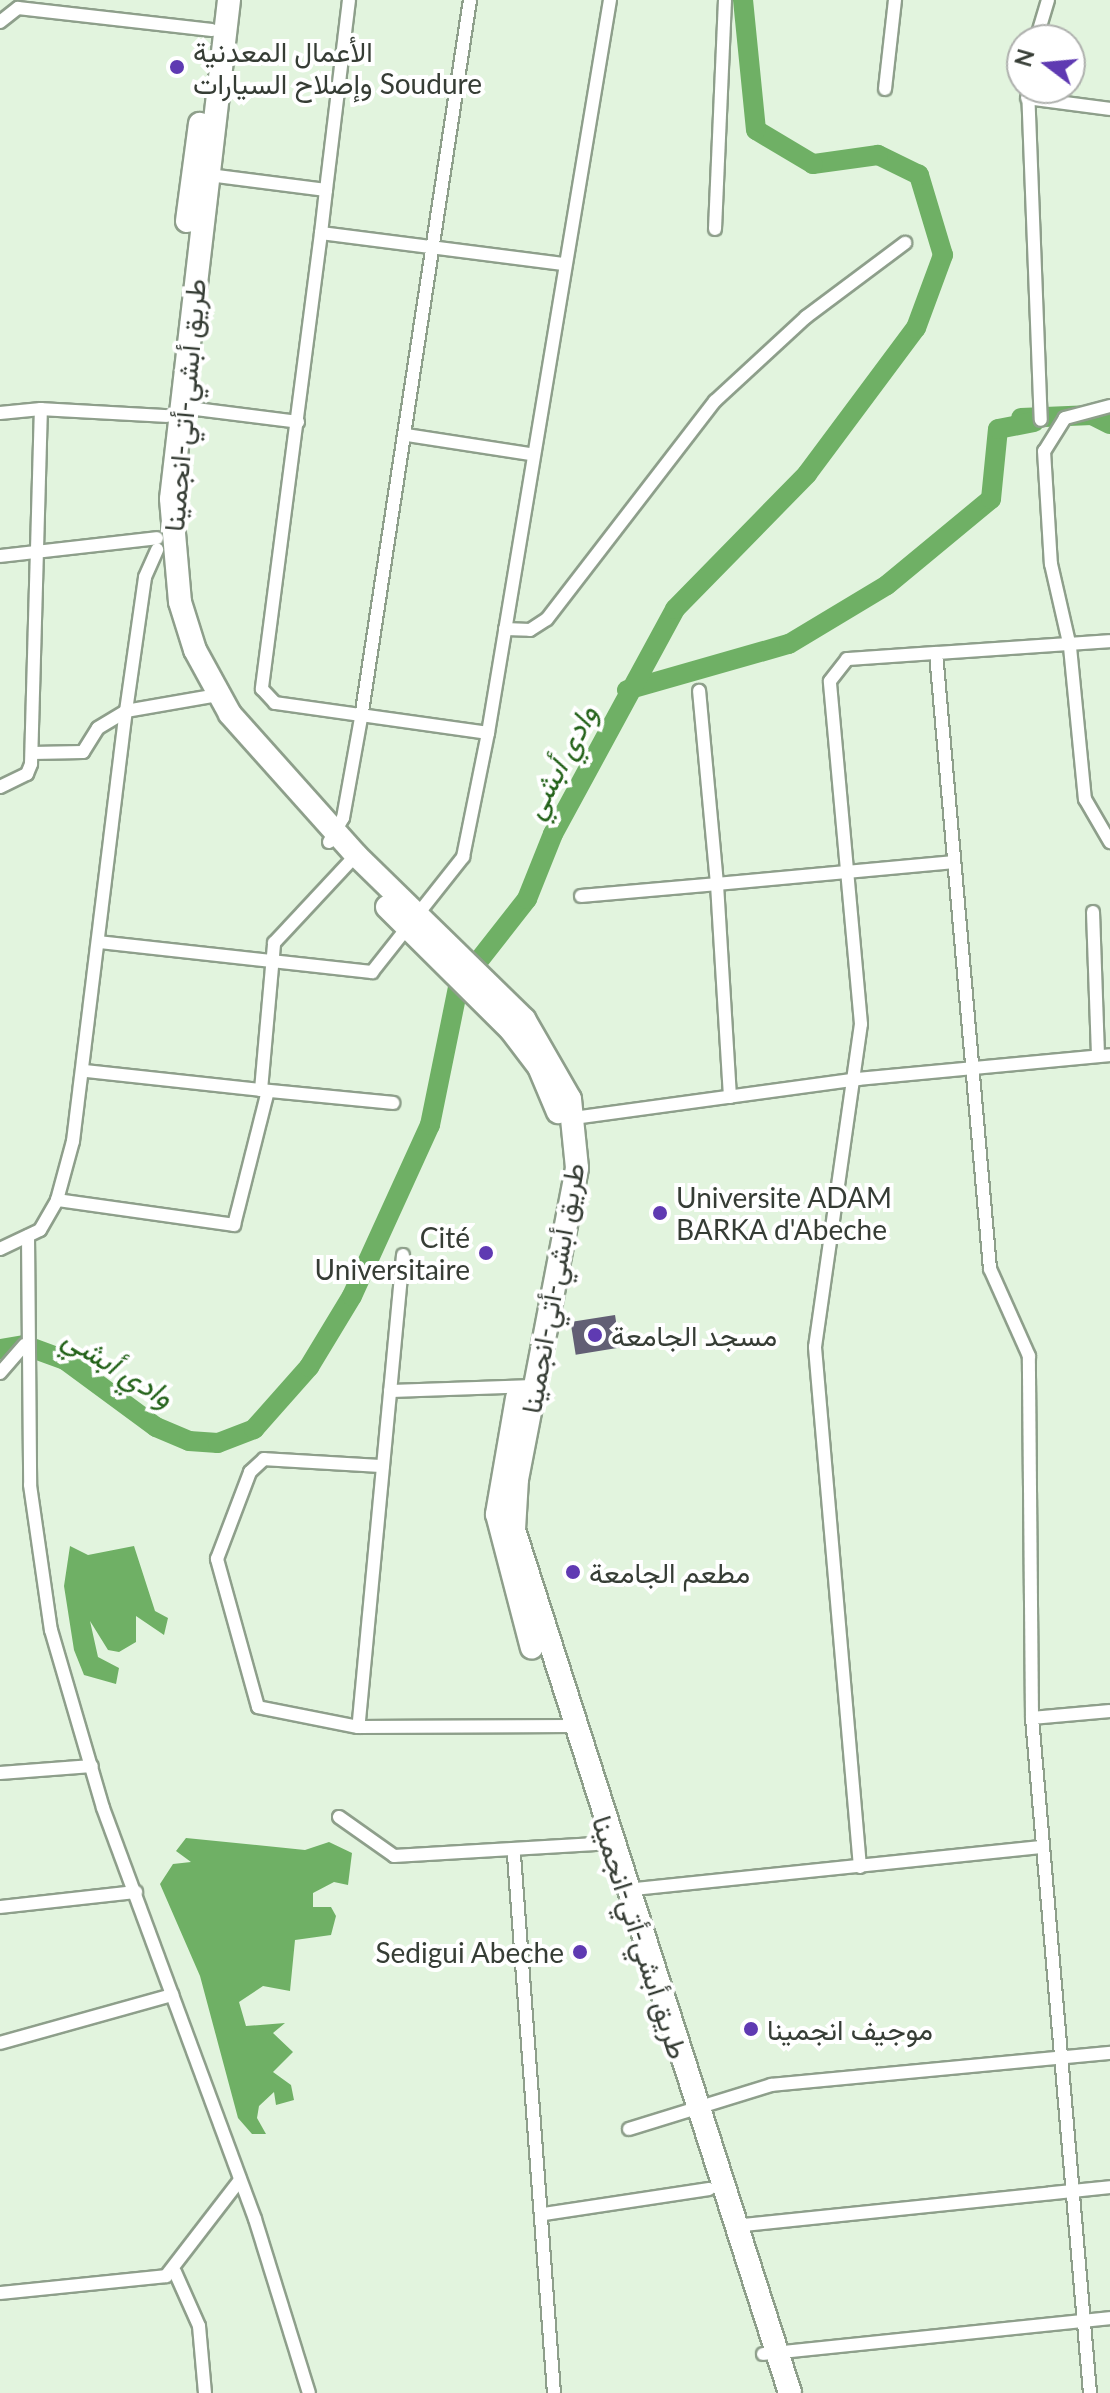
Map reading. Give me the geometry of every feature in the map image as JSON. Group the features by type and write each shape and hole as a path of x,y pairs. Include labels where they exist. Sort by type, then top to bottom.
{"highway":[{"path":"215,0 193,235 157,544 165,603 210,697 351,859 518,1025 556,1104 562,1153 528,1385 498,1532 565,1728 596,1844 648,1983 688,2106 734,2226 769,2353 775,2393"},
{"path":"193,235 209,175 229,0"},
{"name":"طريق أبشي-أتي-انجمينا","path":"173,412 172,555 210,697"},
{"name":"طريق أبشي-أتي-انجمينا","path":"518,1025 555,1063 574,1118 577,1168 528,1385"},
{"name":"طريق أبشي-أتي-انجمينا","path":"565,1728 624,1890 648,1983"},
{"path":"688,2106 709,2189 769,2353 790,2393"}],"street":[{"path":"349,0 262,689 275,703 361,718 488,733"},
{"path":"333,837 361,718 436,244 470,0"},
{"path":"99,942 372,972 420,927 463,857 488,733 530,454 610,0"},
{"path":"715,229 725,0"},
{"path":"885,89 895,0"},
{"path":"1041,24 1048,0"},
{"path":"0,22 18,8 212,30"},
{"path":"1028,104 1041,420"},
{"path":"1084,104 1110,109"},
{"path":"209,175 326,190"},
{"path":"321,233 436,244 563,264"},
{"path":"505,629 530,630 547,619 715,401 806,317 905,243"},
{"path":"1110,406 1065,418 1044,451 1051,564 1070,647 1085,799 1110,842"},
{"path":"0,413 41,409 173,412 298,422"},
{"path":"0,787 27,774 32,753 41,409"},
{"path":"407,435 530,454"},
{"path":"0,556 157,544 145,577 126,711 86,1071 57,1200 40,1230 0,1249"},
{"path":"860,1867 815,1347 858,1079 861,1024 830,681 847,659 1070,647 1110,641"},
{"path":"936,653 990,1269 1029,1356 1032,1718 1040,1847 1090,2393"},
{"path":"699,691 717,884 730,1097"},
{"path":"32,753 83,752 98,728 126,711 210,697"},
{"path":"57,1200 234,1225 265,1090 274,961 279,933 351,859"},
{"path":"581,896 954,862"},
{"path":"574,1118 858,1079 1104,1056 1093,912"},
{"path":"86,1071 393,1103"},
{"path":"28,1236 24,1345 30,1485 51,1630 92,1766 240,2180 309,2393"},
{"path":"358,1727 403,1255"},
{"path":"0,1373 24,1345"},
{"path":"390,1391 528,1385"},
{"path":"383,1466 264,1459 250,1472 217,1559 258,1707 358,1727 565,1728"},
{"path":"1032,1718 1110,1711"},
{"path":"0,1773 92,1766"},
{"path":"339,1817 394,1856 514,1855 596,1844"},
{"path":"624,1890 1040,1847"},
{"path":"514,1855 544,2214 554,2393"},
{"path":"0,1907 136,1892"},
{"path":"0,2043 172,1995"},
{"path":"629,2129 688,2106 771,2085 1110,2053"},
{"path":"0,2293 175,2272 240,2180"},
{"path":"734,2226 1110,2187"},
{"path":"544,2214 709,2189"},
{"path":"175,2272 199,2326 205,2393"},
{"path":"769,2353 1110,2318"}],"shaded area":[{"path":"70,1546 88,1555 134,1546 155,1611 168,1618 164,1635 136,1616 136,1642 119,1652 108,1650 90,1621 98,1657 119,1668 116,1684 84,1675 74,1650 64,1586"},
{"path":"186,1838 305,1850 329,1842 352,1853 348,1885 334,1882 313,1893 313,1907 331,1907 336,1916 331,1935 295,1940 290,1991 263,1986 239,2002 246,2026 285,2023 273,2033 293,2052 273,2072 291,2085 294,2100 276,2105 274,2092 259,2106 257,2118 266,2134 252,2134 238,2118 200,1976 160,1884 173,1864 191,1862 176,1851"}],"building":[{"name":"مسجد الجامعة","path":"615,1315 620,1348 576,1355 571,1322"}],"waterway":[{"name":"وادي أبشي","path":"0,1349 24,1345 65,1360 156,1427 189,1441 218,1443 254,1429 309,1367 352,1296 430,1125 458,987 527,899 553,834 675,609 807,474 916,328 943,255 919,175 878,155 813,164 756,130 743,0"},
{"path":"1021,418 1092,415 1110,424"},
{"path":"627,690 789,644 887,585 991,499 998,429 1034,422"}],"place":[{"name":"الأعمال المعدنية وإصلاح السيارات Soudure","path":"177,67"},
{"name":"Universite ADAM BARKA d'Abeche","path":"660,1213"},
{"name":"Cité Universitaire","path":"486,1253"},
{"name":"مسجد الجامعة","path":"595,1335"},
{"name":"مطعم الجامعة","path":"573,1572"},
{"name":"Sedigui Abeche","path":"580,1952"},
{"name":"موجيف انجمينا","path":"751,2029"}]}
